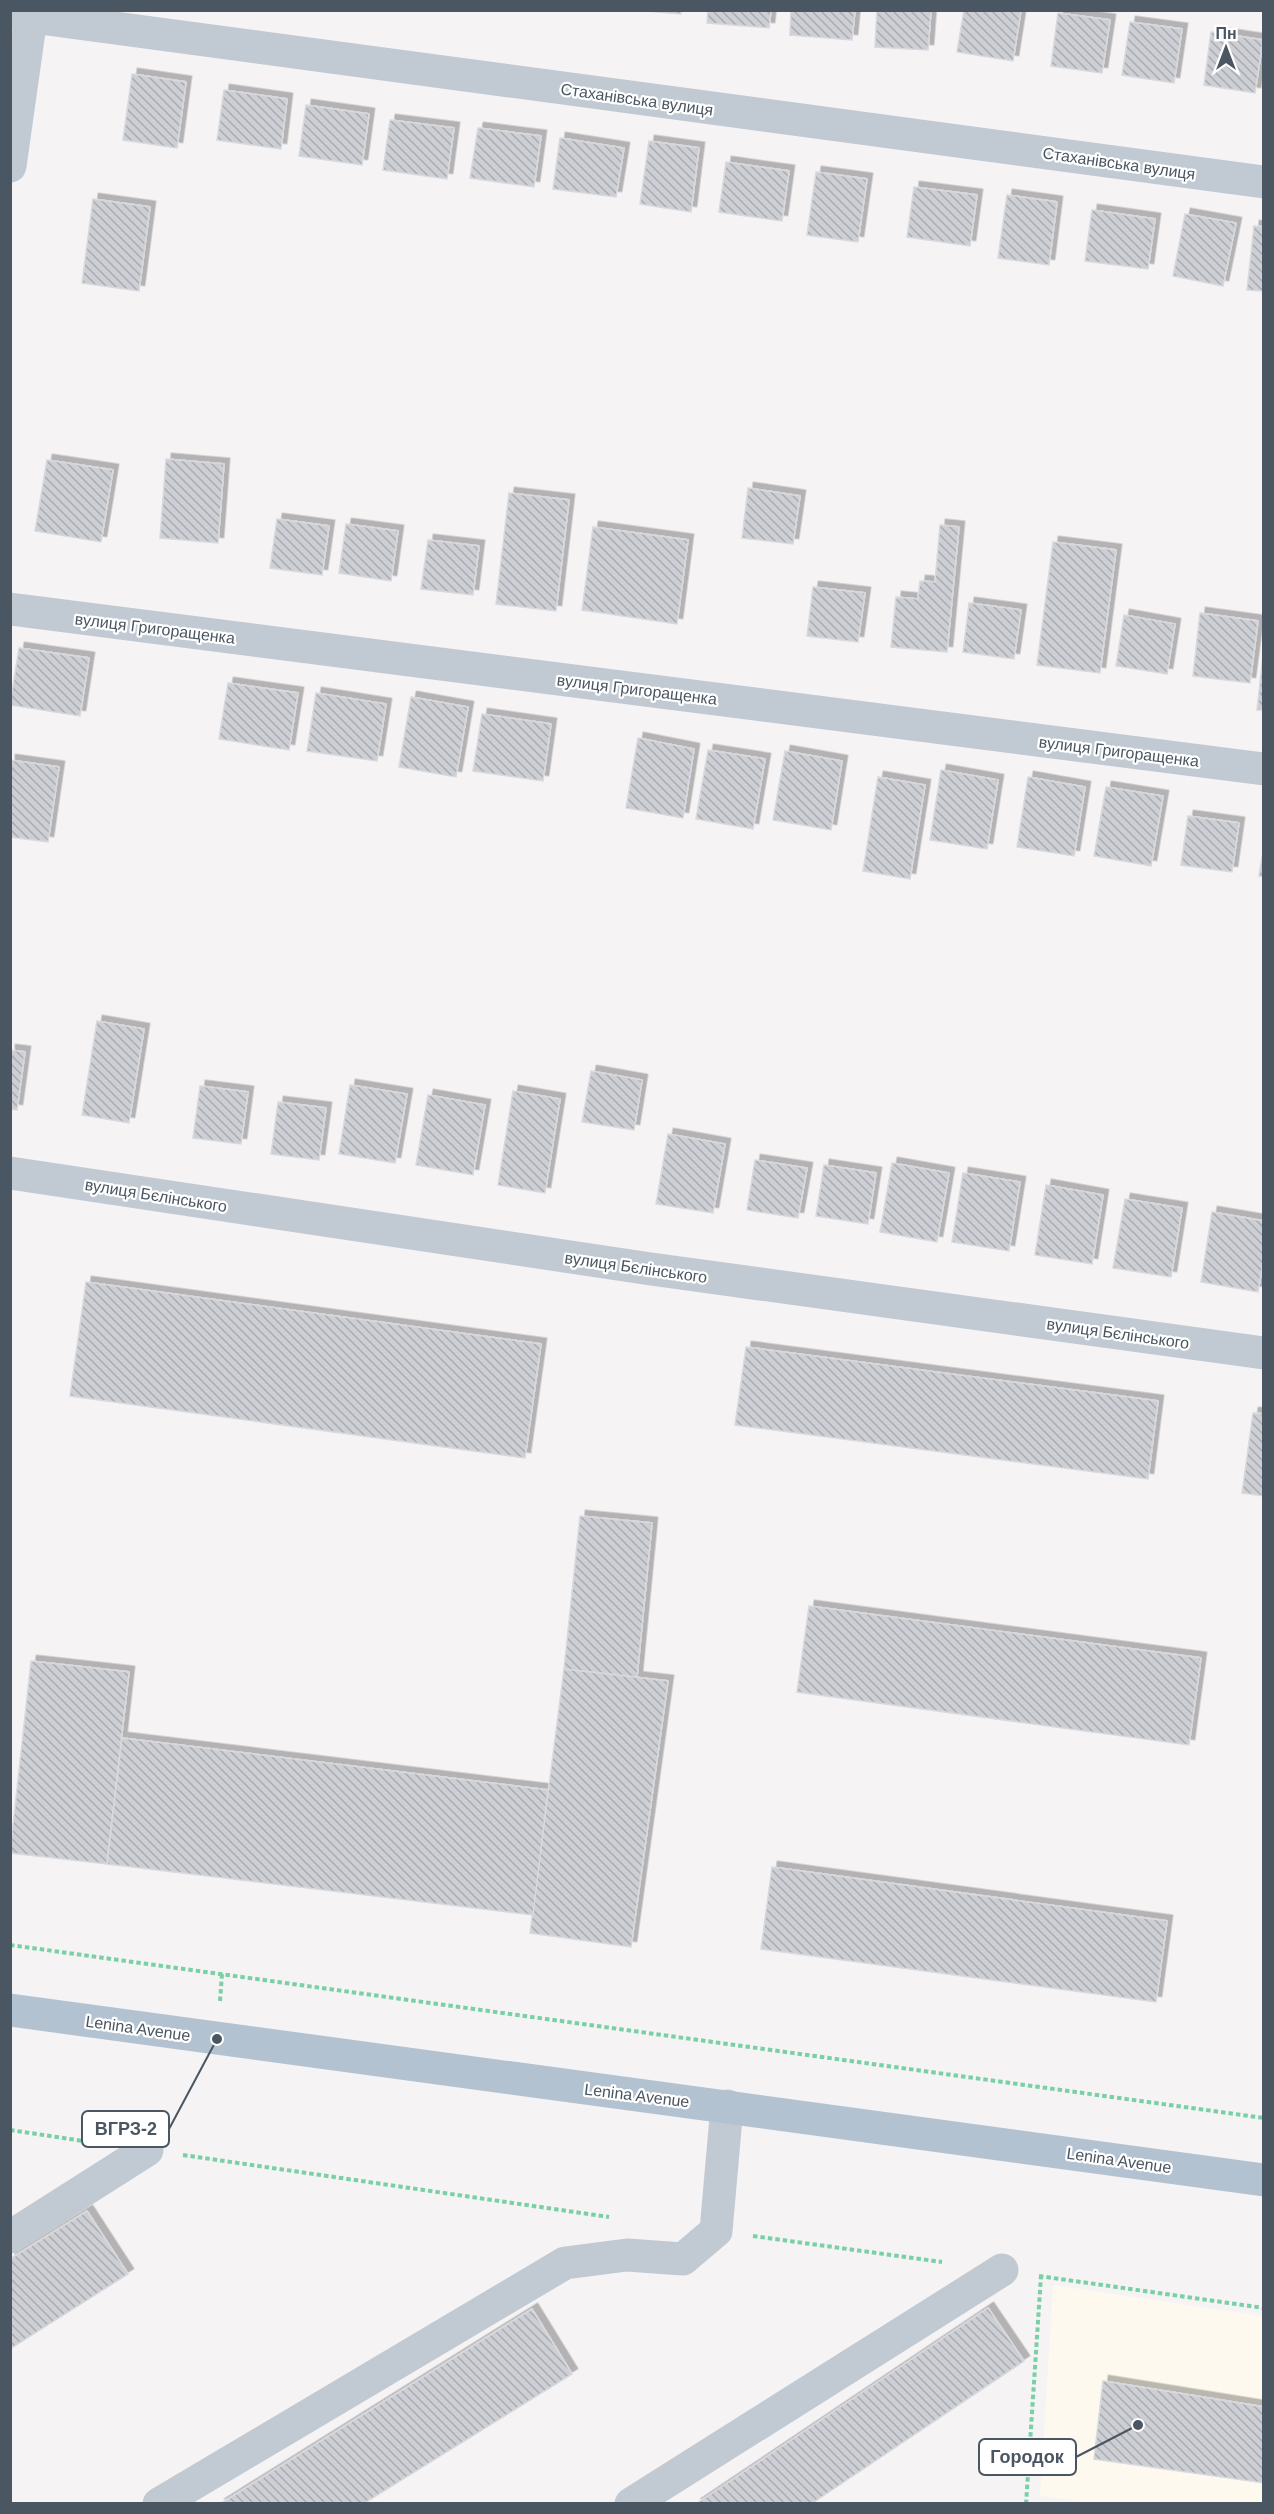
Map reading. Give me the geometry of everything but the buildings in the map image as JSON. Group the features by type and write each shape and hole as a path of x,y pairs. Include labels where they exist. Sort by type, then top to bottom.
{"main road":[{"name":"Lenina Avenue","path":"10,2010 1263,2180"}],"street":[{"path":"10,166 25,14"},
{"name":"Стаханівська вулиця","path":"25,14 1263,182"},
{"name":"вулиця Григоращенка","path":"10,609 1263,769"},
{"name":"вулиця Бєлінського","path":"10,1173 640,1268 1263,1353"},
{"path":"159,2504 565,2263 627,2255 683,2259 716,2231 727,2106"},
{"path":"10,2237 147,2150"},
{"path":"632,2504 1002,2270"}],"path":[{"path":"10,1945 1263,2118"},
{"path":"1026,2504 1041,2276"}],"shaded area":[{"path":"1053,2285 1263,2316 1263,2503 1097,2504 1040,2496"}],"place":[{"name":"ВГРЗ-2","path":"217,2039"},
{"name":"Городок","path":"1138,2425"}]}
